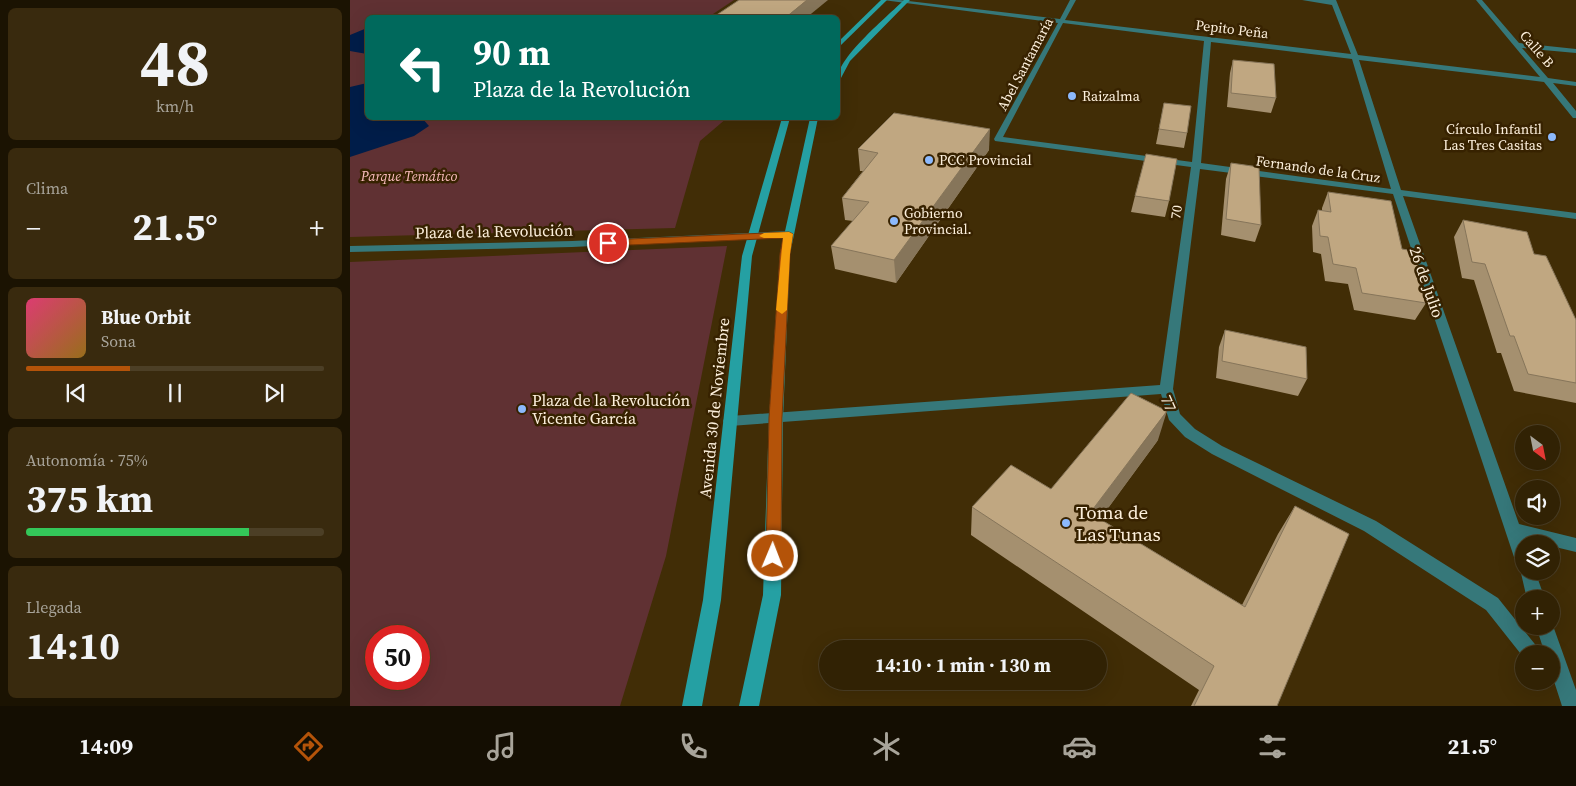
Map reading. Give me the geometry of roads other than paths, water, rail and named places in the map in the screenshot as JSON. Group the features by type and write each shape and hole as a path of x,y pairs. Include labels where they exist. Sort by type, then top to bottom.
{"main road":[{"path":"840,43 885,0"},
{"path":"840,72 847,60 906,1"},
{"name":"Avenida 30 de Noviembre","path":"692,706 712,600 747,256 785,120"},
{"path":"750,706 772,595 776,418 785,254 814,120"}],"street":[{"name":"Pepito Peña","path":"885,0 906,1 1576,84"},
{"name":"Abel Santamaría","path":"998,139 1072,0"},
{"path":"1305,0 1334,1"},
{"name":"Calle B","path":"1478,0 1548,80 1576,116"},
{"name":"26 de Julio","path":"1334,1 1355,57 1397,193 1515,536"},
{"name":"70","path":"1166,389 1196,166 1208,38"},
{"path":"1517,45 1576,51"},
{"name":"Fernando de la Cruz","path":"998,139 1576,216"},
{"name":"Plaza de la Revolución","path":"350,250 591,244 789,234"},
{"name":"77","path":"730,421 1166,389 1174,416 1190,433 1217,450 1370,526 1492,604 1525,645"},
{"path":"1513,530 1576,545"},
{"path":"1548,635 1570,702"},
{"path":"1560,689 1570,702"}],"water":[{"path":"365,29 365,54 350,51 350,35"},
{"path":"365,83 365,120 424,120 429,126 414,136 350,157 350,87"}],"place":[{"name":"Raizalma","path":"1072,96"},
{"name":"Círculo Infantil Las Tres Casitas","path":"1552,137"},
{"name":"PCC Provincial","path":"929,160"},
{"name":"Gobierno Provincial.","path":"894,221"},
{"name":"Plaza de la Revolución Vicente García","path":"522,409"},
{"name":"Toma de Las Tunas","path":"1066,523"}],"park label":[{"name":"Parque Temático","path":"409,176"}]}
